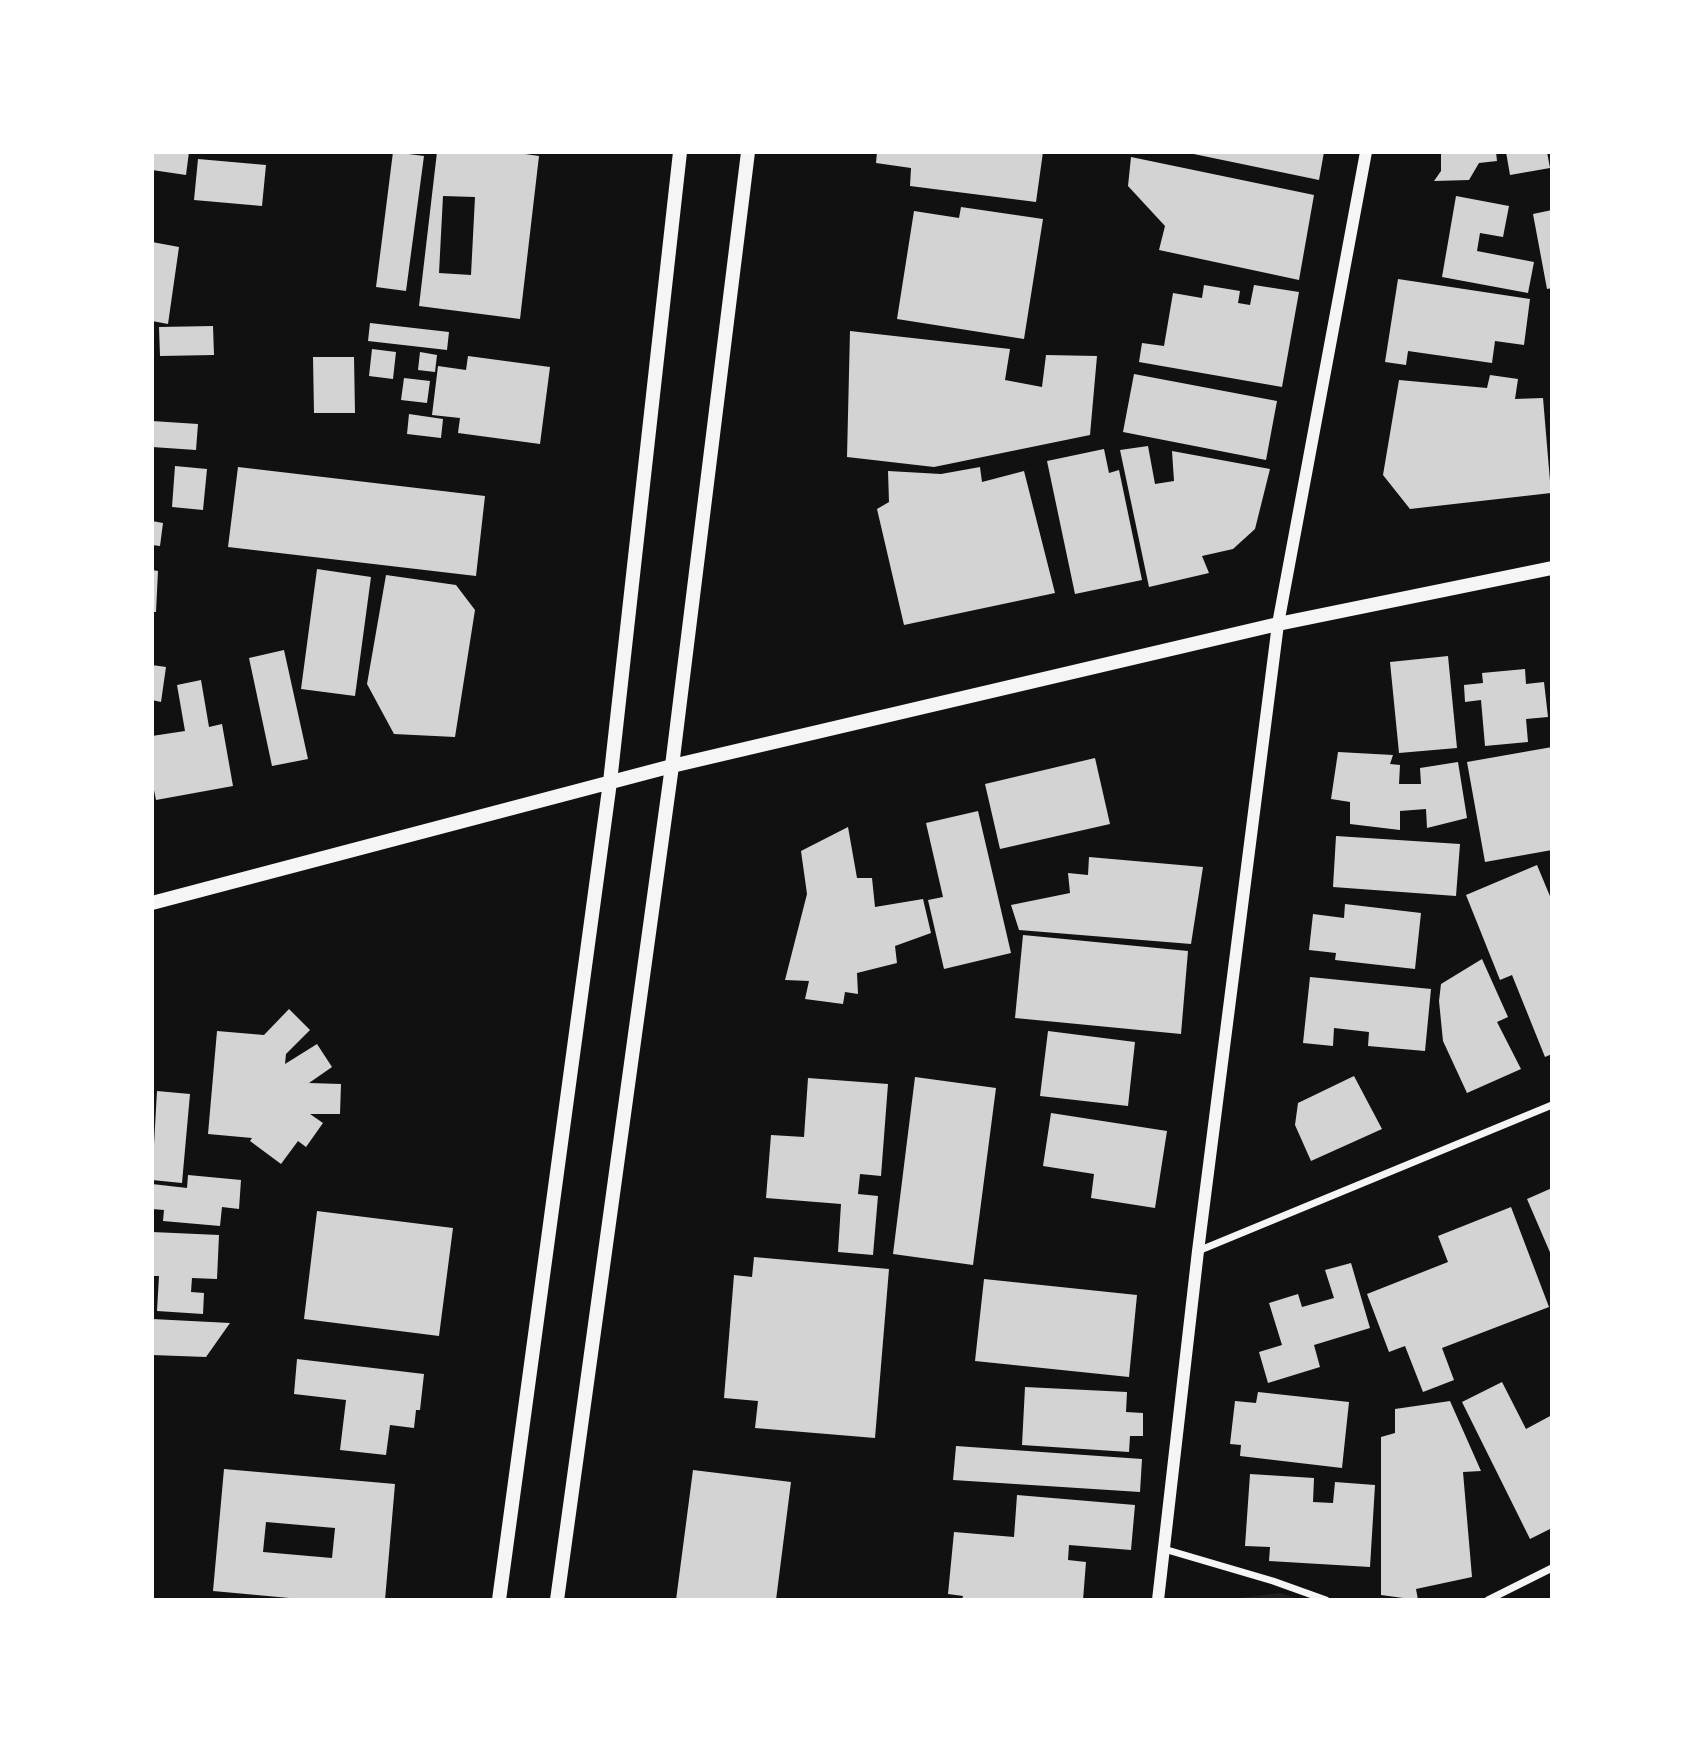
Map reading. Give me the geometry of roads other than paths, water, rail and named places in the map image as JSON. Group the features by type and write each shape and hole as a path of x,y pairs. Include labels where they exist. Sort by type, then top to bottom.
{"main road":[{"path":"499,1600 610,782 680,152"},
{"path":"557,1600 672,765 748,152"},
{"path":"152,903 672,765 1278,624 1552,568"}],"street":[{"path":"1158,1600 1198,1251 1278,624 1366,152"},
{"path":"1198,1251 1552,1105"},
{"path":"1164,1549 1273,1581 1326,1600"},
{"path":"1488,1600 1552,1568"}]}
